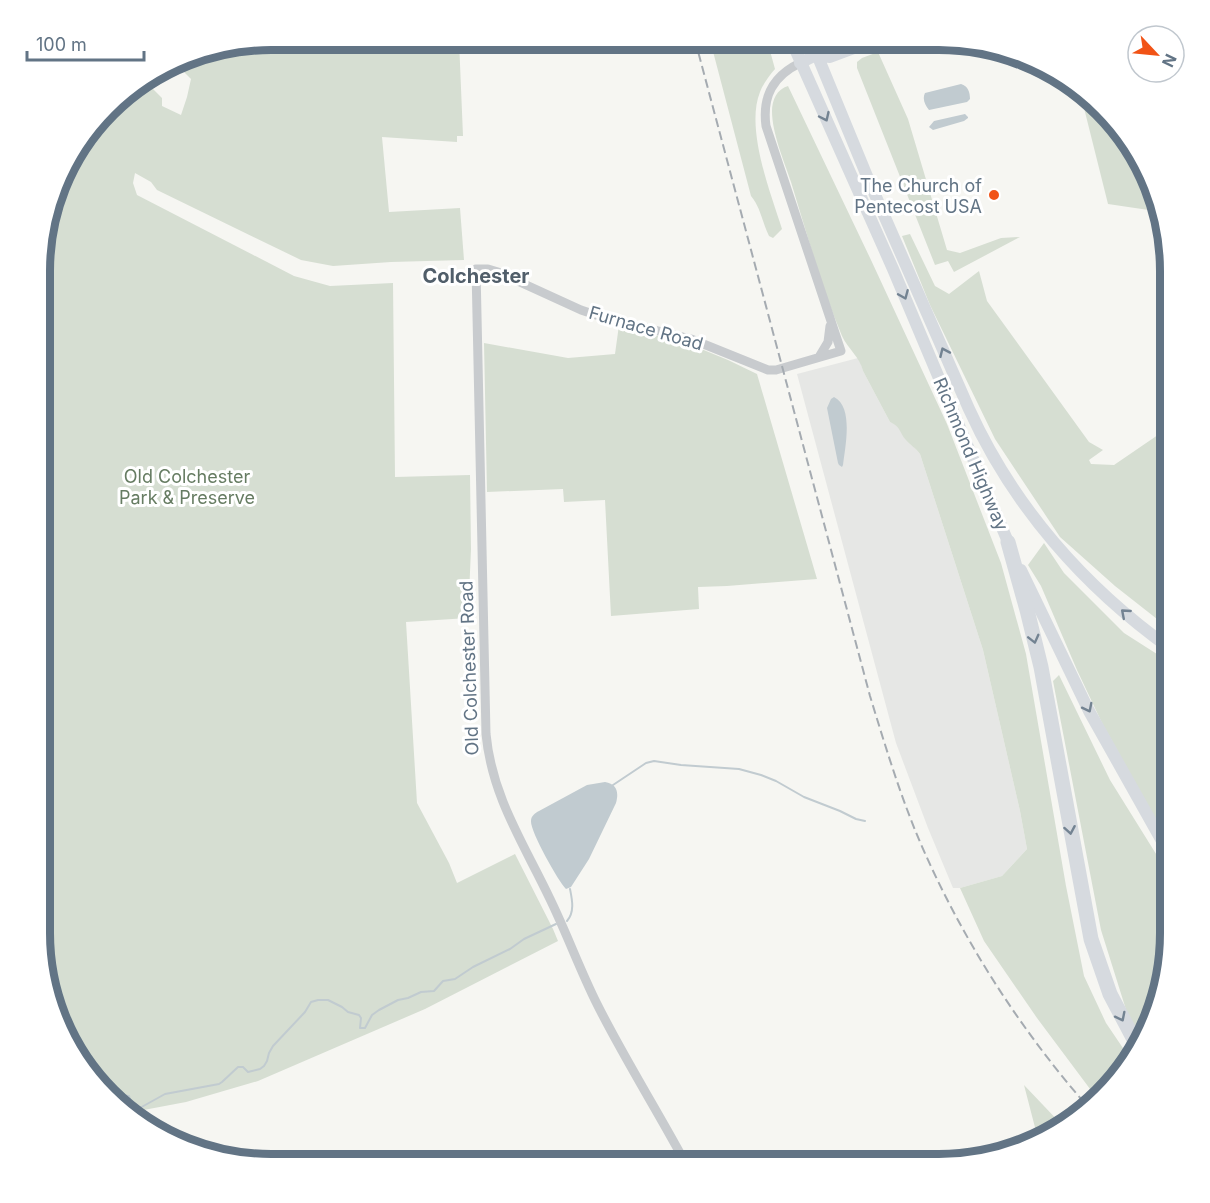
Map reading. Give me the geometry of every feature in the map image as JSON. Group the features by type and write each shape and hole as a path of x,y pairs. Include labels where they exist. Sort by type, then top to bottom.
{"highway":[{"path":"1008,542 1028,610 1041,667 1091,939 1102,976 1133,1038"}],"main road":[{"name":"Richmond Highway","path":"795,50 893,269 1008,542 1089,711 1160,839"},
{"name":"Richmond Highway","path":"814,50 873,192 969,409 998,466 1029,512 1076,569 1160,641"},
{"name":"Furnace Road","path":"800,63 816,55 820,50"},
{"name":"Furnace Road","path":"816,55 830,57 849,50"}],"street":[{"name":"Furnace Road","path":"476,269 488,269 504,274 581,310 691,339 768,370 776,370 841,351 765,118 766,102 775,82 786,70 800,63"},
{"name":"Old Colchester Road","path":"476,269 486,734 490,765 506,810 550,899 597,1003 680,1154"},
{"name":"Furnace Road","path":"819,357 829,337 828,315"}],"shaded area":[{"path":"961,84 969,92 970,99 967,102 929,110 924,102 925,93"},
{"path":"965,114 968,118 964,121 933,130 929,127 934,121"},
{"path":"858,358 890,422 897,425 920,454 983,650 1020,811 1027,849 1002,876 960,888 953,888 896,743 797,374"},
{"path":"834,397 844,409 846,418 847,428 842,467 838,463 827,408"},
{"path":"605,782 616,789 616,803 589,859 571,887 566,889 540,845 532,826 532,818 538,812 587,785"}],"green space":[{"name":"Old Colchester Park & Preserve","path":"459,50 463,136 457,136 457,142 382,137 389,212 460,208 464,260 333,266 301,260 157,190 151,182 135,173 133,183 137,195 294,276 330,286 393,283 395,477 470,475 471,549 468,618 406,622 417,803 457,883 515,854 558,941 425,1009 258,1081 186,1102 140,1111 104,1078 79,1043 61,1004 51,962 50,256 51,241 61,199 79,160 95,136 114,114 149,86 162,98 162,106 181,115 191,79 179,69 199,61 241,51"},
{"path":"713,50 770,50 775,69 760,92 756,107 757,142 761,161 782,229 773,238 769,236 751,196"},
{"path":"878,52 908,119 947,250 960,253 1001,238 1020,237 954,272 948,261 935,265 857,68 857,62 862,58"},
{"path":"788,86 871,260 947,424 1001,563 1026,654 1084,976 1106,1023 1125,1052 1092,1092 984,941 960,888 1002,876 1027,849 1020,811 983,650 920,454 890,422 859,361 842,336 815,260 774,128 772,107 774,99 781,90"},
{"path":"1082,102 1106,125 1131,160 1144,186 1152,211 1108,204"},
{"path":"910,234 935,286 949,294 979,271 987,301 1089,442 1103,450 1089,460 1091,464 1114,465 1160,434 1160,621 1115,586 1060,537 995,439 930,305 902,236"},
{"path":"619,325 689,344 757,374 817,579 698,587 699,609 611,616 605,500 564,502 563,489 487,492 484,343 568,358 615,354"},
{"path":"1044,543 1064,573 1124,633 1160,656 1160,828 1102,723 1041,586 1028,565"},
{"path":"1059,675 1110,780 1160,860 1159,962 1149,1004 1138,1031 1128,1016 1101,930 1053,681"},
{"path":"1024,1085 1057,1119 1036,1131"}],"waterway":[{"path":"613,785 646,763 654,761 739,769 776,781 804,797 865,821"},
{"path":"567,921 572,910 570,889"},
{"path":"137,1109 165,1094 219,1084 238,1067 243,1067 248,1072 260,1069 267,1061 273,1046 305,1012 311,1002 328,1000 348,1012 359,1015 360,1028 365,1028 372,1015 379,1010 421,992 434,991 443,981 455,979 524,939 556,924"},
{"path":"121,1095 129,1096 132,1105"}],"railway":[{"path":"698,50 870,696 906,806 936,878 973,948 1039,1046 1083,1101"}],"place":[{"name":"The Church of Pentecost USA","path":"994,195"}],"district":[{"name":"Colchester","path":"476,276"}]}
